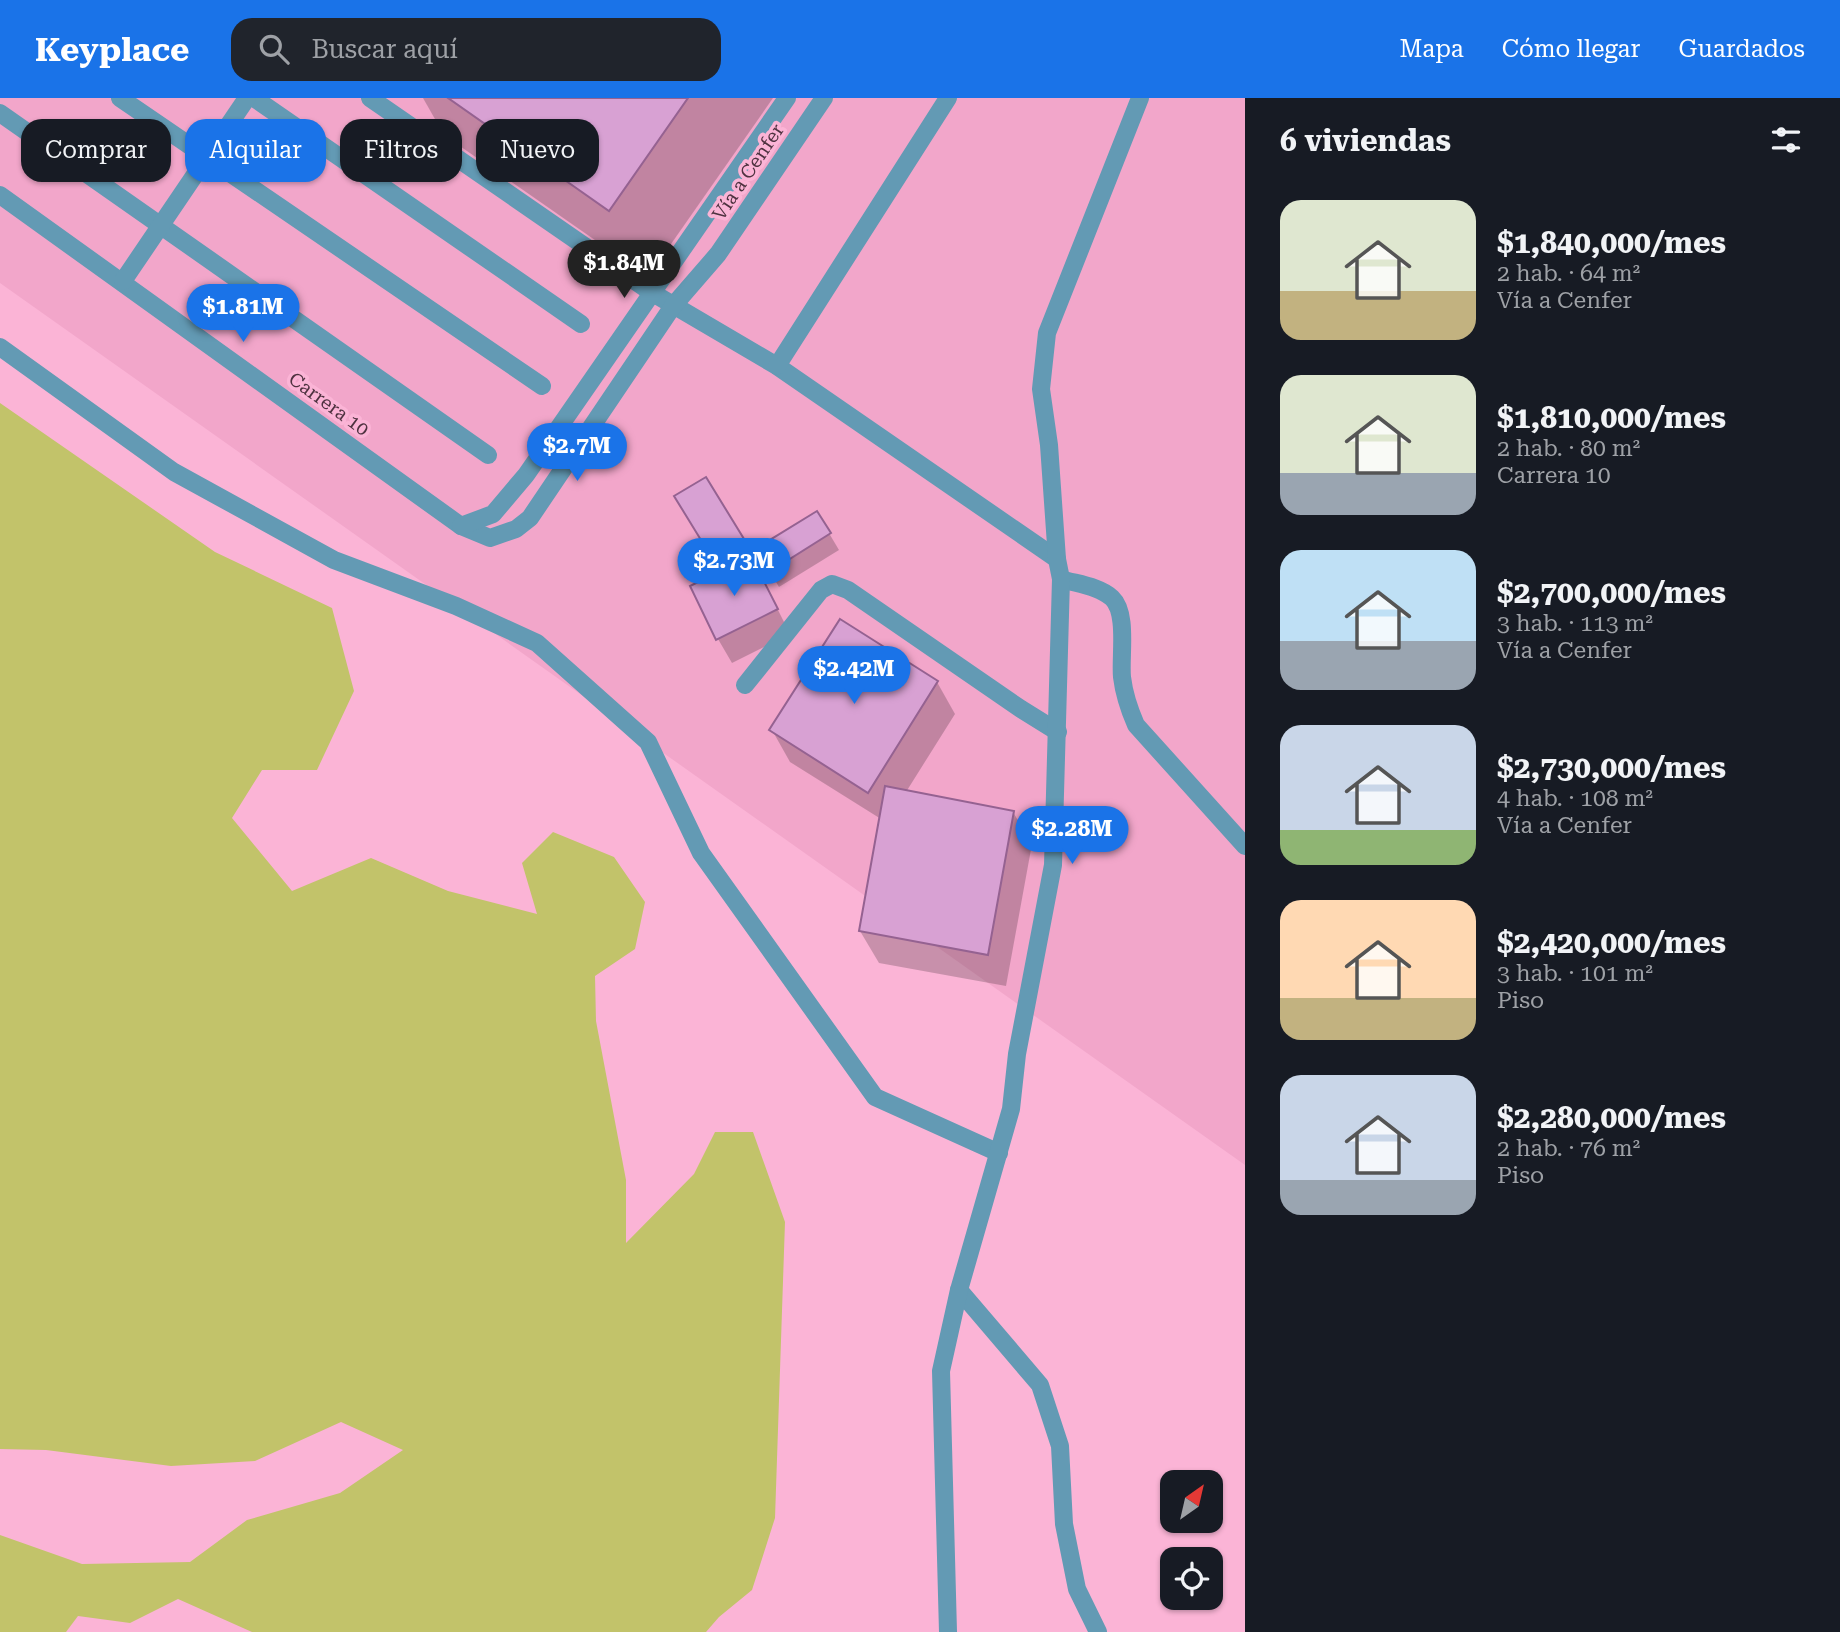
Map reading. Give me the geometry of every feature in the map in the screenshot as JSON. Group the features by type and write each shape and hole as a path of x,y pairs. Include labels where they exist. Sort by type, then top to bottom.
{"street":[{"path":"121,98 185,141"},
{"path":"233,119 247,98"},
{"path":"254,98 581,324"},
{"path":"370,98 651,292 777,366 1057,559"},
{"name":"Vía a Cenfer","path":"461,526 493,514 508,498 630,327 651,292 787,98"},
{"name":"Vía a Cenfer","path":"461,526 490,538 516,529 530,519 673,306 718,254 824,98"},
{"path":"777,366 948,98"},
{"path":"948,1632 941,1370 959,1290 1011,1109 1017,1054 1053,865 1061,579 1041,389 1047,333 1140,98"},
{"path":"0,113 488,455"},
{"path":"123,281 190,182"},
{"path":"245,182 542,386"},
{"name":"Carrera 10","path":"0,195 461,526"},
{"path":"0,347 185,479 334,560 456,606 537,643 648,742 701,853 874,1097 999,1153"},
{"path":"1061,579 1104,592 1114,600 1121,612 1122,677 1127,705 1136,725 1245,846"},
{"path":"745,685 821,590 832,584 848,590 1058,732"},
{"path":"959,1290 1040,1385 1060,1446 1064,1524 1077,1589 1098,1632"}],"shaded area":[{"path":"0,98 1245,98 1245,1165 0,283"},
{"path":"0,403 215,552 332,608 354,691 317,770 262,770 232,818 292,891 371,858 448,891 537,914 522,863 553,832 614,857 645,902 635,949 595,976 596,1021 626,1180 626,1243 694,1174 715,1132 753,1132 785,1222 775,1518 752,1590 719,1617 706,1632 252,1632 178,1599 130,1623 78,1616 66,1632 0,1632 0,1535 82,1564 190,1562 247,1520 340,1493 403,1450 341,1422 255,1461 171,1466 46,1450 0,1449"}],"building":[{"path":"448,98 688,98 609,211 568,182 599,182 599,119 478,119"},
{"path":"706,477 744,539 712,558 674,496"},
{"path":"817,511 831,533 769,572 755,549"},
{"path":"751,556 778,609 716,640 690,586"},
{"path":"840,619 938,681 868,793 769,730"},
{"path":"885,786 1014,811 988,955 859,931"}]}
